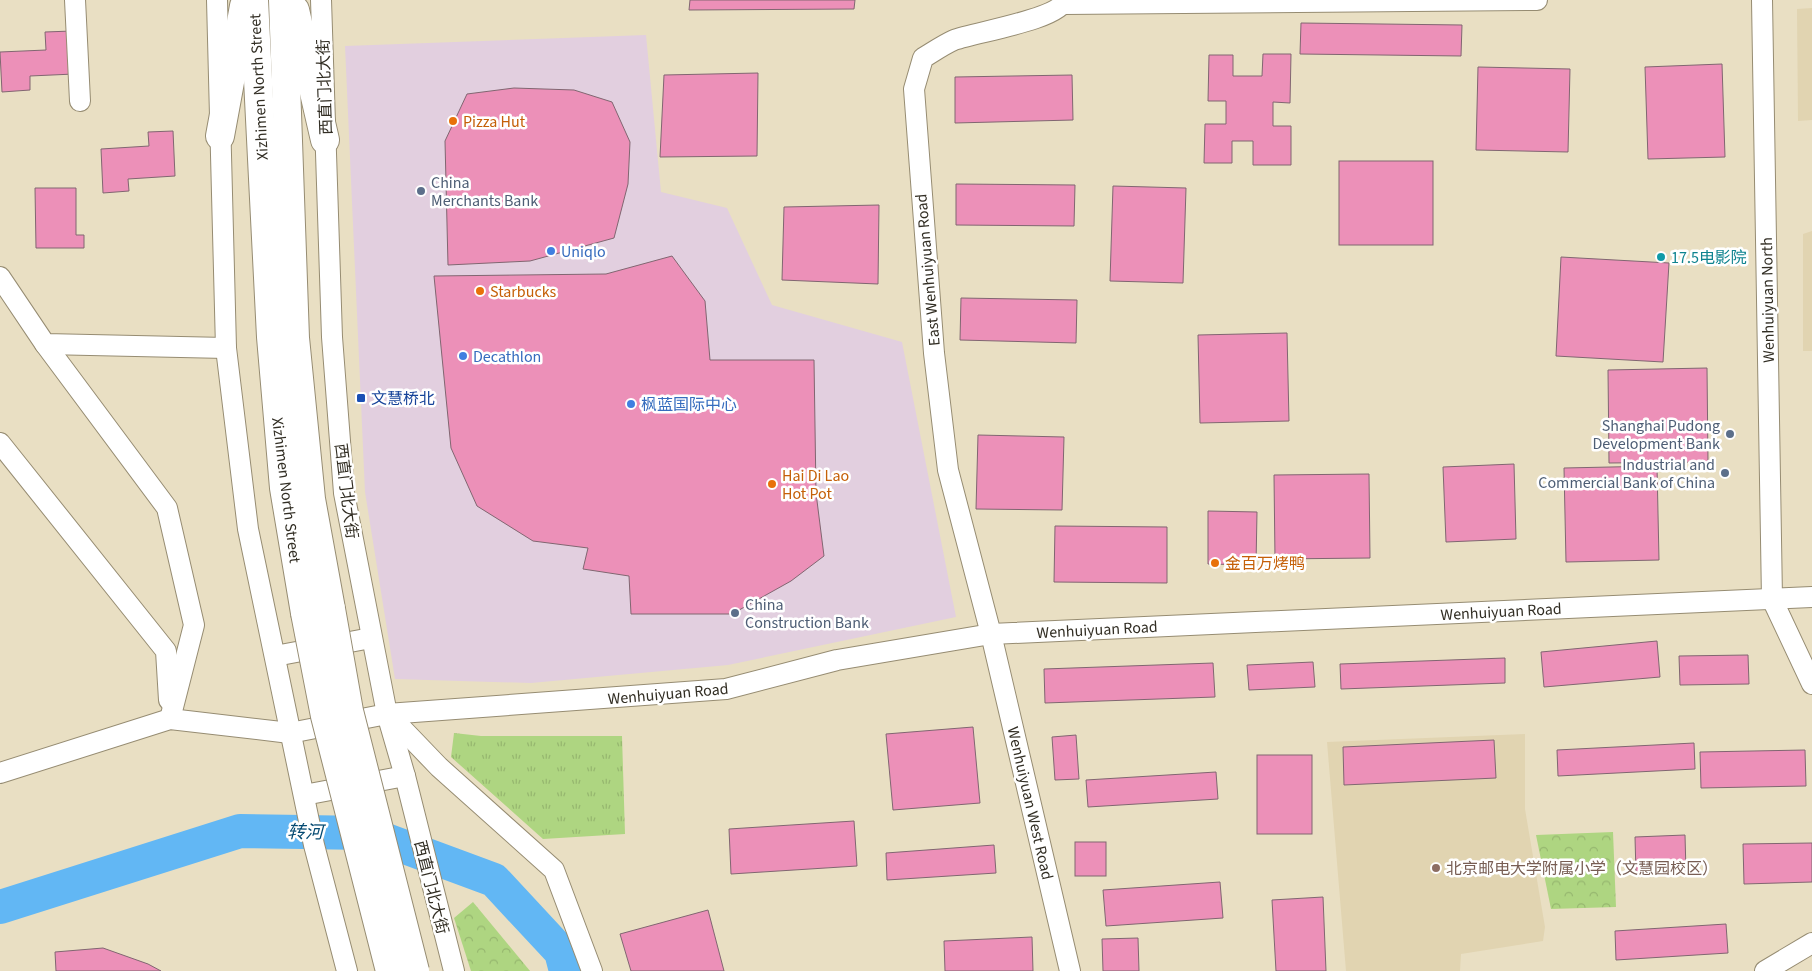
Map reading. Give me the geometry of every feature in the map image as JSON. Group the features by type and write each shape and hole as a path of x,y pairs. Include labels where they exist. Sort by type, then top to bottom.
{"highway":[{"path":"220,136 245,0"},
{"name":"Xizhimen North Street","path":"254,0 271,337 284,488 325,716 390,971"},
{"name":"Xizhimen North Street","path":"282,0 295,338 311,499 350,711 415,971"},
{"path":"293,0 325,140"}],"street":[{"path":"75,0 80,101"},
{"path":"217,0 226,348 248,529 314,845 347,971"},
{"name":"西直门北大街","path":"321,0 332,337 344,493 371,638 388,714 454,971"},
{"path":"1064,2 1537,0"},
{"name":"Wenhuiyuan North","path":"1762,0 1772,599"},
{"name":"East Wenhuiyuan Road","path":"991,634 948,470 933,343 914,89 923,58 954,40 1044,16 1064,2"},
{"path":"0,277 45,344 167,508 194,625 170,719"},
{"path":"45,344 226,348"},
{"path":"0,443 166,651 170,719"},
{"name":"Wenhuiyuan Road","path":"170,719 290,733 388,714 726,689 838,660 991,634 1812,597"},
{"path":"1772,599 1812,684"},
{"name":"Wenhuiyuan West Road","path":"991,634 1070,971"},
{"path":"275,656 371,638"},
{"path":"388,714 439,767 554,870 592,971"},
{"path":"0,772 170,719"},
{"path":"303,790 407,785"},
{"path":"1766,971 1812,943"}],"shaded area":[{"path":"1812,8 1812,120 1798,121 1797,9"},
{"path":"646,35 661,192 727,208 772,305 902,342 956,617 728,665 531,683 395,679 365,492 345,46"},
{"path":"1812,231 1812,351 1803,351 1803,234"},
{"name":"北京邮电大学附属小学（文慧园校区）","path":"1525,734 1525,809 1545,927 1543,941 1461,954 1460,971 1346,971 1327,742"}],"green space":[{"path":"454,733 481,736 622,736 625,834 543,839 451,757"},
{"path":"1613,832 1616,907 1551,909 1536,835"},
{"path":"473,902 530,971 471,971 454,918"}],"building":[{"path":"690,0 855,0 854,9 689,10"},
{"path":"1301,23 1462,25 1461,56 1300,54"},
{"path":"72,31 74,74 30,76 30,90 2,92 0,52 46,50 45,32"},
{"path":"1263,54 1291,54 1290,103 1273,102 1273,126 1291,126 1291,165 1253,165 1253,141 1232,141 1232,163 1204,163 1205,124 1226,124 1226,101 1208,101 1209,55 1233,55 1233,76 1262,76"},
{"path":"1722,64 1725,157 1648,159 1645,67"},
{"path":"1478,67 1570,69 1568,152 1476,150"},
{"path":"758,73 757,156 660,157 664,75"},
{"path":"1072,75 1073,120 955,123 955,77"},
{"path":"514,88 574,90 612,102 630,142 628,184 614,238 530,261 448,265 445,141 467,94"},
{"path":"173,131 175,176 128,179 129,191 103,193 101,149 149,146 148,132"},
{"path":"1339,161 1433,161 1433,245 1339,245"},
{"path":"956,184 1075,185 1074,226 956,225"},
{"path":"1113,186 1186,188 1183,283 1110,281"},
{"path":"35,188 76,188 76,235 84,235 84,248 36,248"},
{"path":"879,205 878,284 782,280 784,207"},
{"name":"枫蓝国际中心","path":"672,256 705,301 710,360 814,360 816,493 824,556 791,581 732,614 631,614 629,576 583,569 588,548 533,541 477,506 451,448 434,276 606,274"},
{"path":"1561,257 1669,263 1663,362 1556,356"},
{"path":"961,298 1077,300 1076,343 960,340"},
{"path":"1287,333 1289,421 1200,423 1198,335"},
{"path":"1707,368 1708,462 1609,463 1608,370"},
{"path":"978,435 1064,437 1062,510 976,509"},
{"path":"1514,464 1516,539 1446,542 1443,467"},
{"path":"1657,466 1659,560 1566,562 1564,468"},
{"path":"1369,474 1370,558 1275,559 1274,475"},
{"path":"1208,511 1257,512 1256,565 1208,564"},
{"path":"1055,526 1167,527 1167,583 1054,582"},
{"path":"1657,641 1660,677 1544,687 1541,652"},
{"path":"1748,655 1749,684 1680,685 1679,656"},
{"path":"1505,658 1505,683 1341,689 1340,664"},
{"path":"1313,662 1315,687 1249,690 1247,665"},
{"path":"1213,663 1215,697 1045,703 1044,669"},
{"path":"973,727 980,803 893,810 886,734"},
{"path":"1076,735 1079,779 1055,780 1052,737"},
{"path":"1494,740 1496,778 1344,785 1343,747"},
{"path":"1694,743 1695,769 1558,776 1557,750"},
{"path":"1805,750 1806,786 1701,788 1700,752"},
{"path":"1257,755 1312,755 1312,834 1257,834"},
{"path":"1216,772 1218,799 1088,807 1086,780"},
{"path":"854,821 857,866 731,874 729,829"},
{"path":"1685,835 1686,872 1636,874 1635,837"},
{"path":"1075,842 1106,842 1106,876 1075,876"},
{"path":"1812,843 1812,882 1744,884 1743,844"},
{"path":"994,845 996,873 887,880 886,853"},
{"path":"1220,882 1223,918 1106,926 1103,890"},
{"path":"1323,897 1326,971 1276,971 1272,900"},
{"path":"708,910 724,971 631,971 620,934"},
{"path":"1726,924 1728,953 1616,960 1615,931"},
{"path":"1032,937 1033,971 945,971 944,941"},
{"path":"1138,938 1139,971 1103,971 1102,939"},
{"path":"103,948 148,964 161,971 56,971 55,952"}],"waterway":[{"name":"转河","path":"0,907 240,831 367,833 494,880 561,952 566,971"}],"place":[{"name":"Pizza Hut","path":"453,121"},
{"name":"China Merchants Bank","path":"421,191"},
{"name":"Uniqlo","path":"551,251"},
{"name":"17.5电影院","path":"1661,257"},
{"name":"Starbucks","path":"480,291"},
{"name":"Decathlon","path":"463,356"},
{"name":"文慧桥北","path":"361,398"},
{"name":"枫蓝国际中心","path":"631,404"},
{"name":"Shanghai Pudong Development Bank","path":"1730,434"},
{"name":"Industrial and Commercial Bank of China","path":"1725,473"},
{"name":"Hai Di Lao Hot Pot","path":"772,484"},
{"name":"金百万烤鸭","path":"1215,563"},
{"name":"China Construction Bank","path":"735,613"},
{"name":"北京邮电大学附属小学（文慧园校区）","path":"1436,868"}]}
